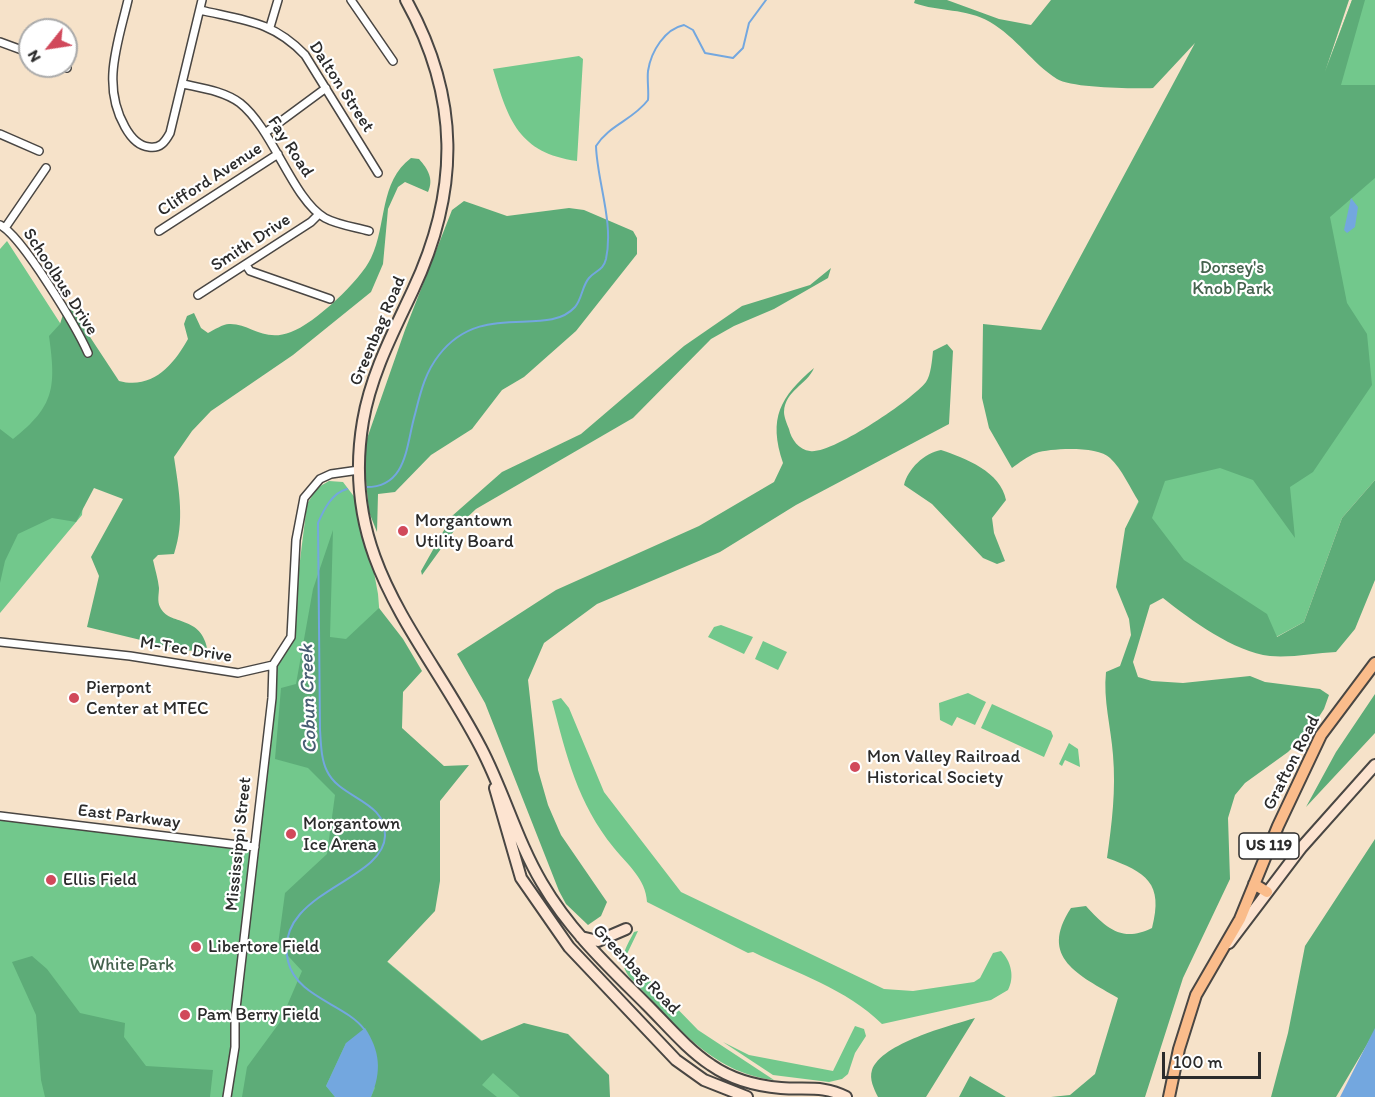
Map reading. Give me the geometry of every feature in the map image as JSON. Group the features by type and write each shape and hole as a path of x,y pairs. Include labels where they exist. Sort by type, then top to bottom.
{"main road":[{"name":"Greenbag Road","path":"406,0 430,49 442,89 448,131 445,194 434,239 374,377 362,427 359,470 367,534 383,581 400,615 463,714 488,762 541,881 579,936 689,1048 712,1066 748,1082 781,1088 832,1090 846,1097"},
{"name":"Grafton Road","path":"1221,953 1321,735 1375,663"},
{"name":"Greenbag Road","path":"488,762 516,865 526,888 550,922 582,960 676,1060 704,1080 747,1097"},
{"path":"1221,953 1300,848 1375,765"},
{"path":"1254,884 1267,892"},
{"path":"579,936 598,941 626,929"},
{"name":"US 119","path":"1169,1097 1189,1014 1201,987 1221,953"}],"street":[{"path":"128,0 116,50 111,85 120,119 138,143 153,148 166,141 183,84 202,0"},
{"path":"270,27 278,0"},
{"path":"351,0 393,61"},
{"name":"Dalton Street","path":"200,10 270,27 297,46 326,88 378,173"},
{"path":"0,42 18,49"},
{"name":"Fay Road","path":"183,84 232,98 248,111 265,133 307,201 319,214 335,222 369,231"},
{"path":"265,133 326,88"},
{"path":"0,134 39,151"},
{"name":"Clifford Avenue","path":"159,231 278,154"},
{"path":"3,227 46,168"},
{"name":"Smith Drive","path":"198,295 311,222 319,214"},
{"name":"Schoolbus Drive","path":"3,227 24,248 73,324 88,353"},
{"path":"246,265 250,272 330,299"},
{"path":"273,665 291,637 297,531 304,498 320,479 331,474 359,470"},
{"name":"M-Tec Drive","path":"0,642 130,656 238,673 273,665"},
{"name":"Mississippi Street","path":"227,1097 235,1047 235,1017 273,685 273,665"},
{"name":"East Parkway","path":"0,816 255,847"}],"green space":[{"path":"915,0 947,0 999,19 1031,25 1051,0 1349,0 1325,72 1352,0 1365,0 1341,85 1375,85 1375,178 1330,217 1347,303 1367,334 1372,385 1313,472 1290,487 1295,538 1253,480 1220,468 1165,481 1152,518 1184,560 1267,614 1277,637 1304,622 1342,518 1375,480 1375,580 1355,629 1336,652 1286,656 1256,653 1213,634 1163,598 1150,605 1133,662 1138,677 1152,681 1183,683 1250,676 1265,682 1320,689 1329,695 1324,709 1311,729 1288,752 1245,783 1235,795 1228,818 1230,879 1183,978 1145,1097 1051,1097 1070,1095 1095,1074 1118,998 1077,973 1061,952 1059,940 1062,925 1071,908 1086,906 1108,927 1115,931 1132,934 1152,928 1155,913 1156,900 1149,881 1142,874 1107,858 1112,819 1114,768 1106,672 1120,666 1131,635 1129,619 1116,587 1125,529 1139,502 1114,462 1096,451 1063,449 1043,451 1030,456 1012,468 989,428 982,398 983,324 1041,330 1195,43 1153,88 1075,84 1064,82 1048,73 1008,35 990,22 972,14 923,6 914,3"},
{"name":"Dorsey's Knob Park","path":"1352,0 1375,0 1375,480 1342,518 1304,622 1254,649 1125,529 1187,399 1245,268"},
{"path":"579,56 583,59 577,161 557,157 529,142 519,131 504,104 493,69"},
{"path":"411,158 419,159 425,167 430,178 430,187 428,192 405,182 398,187 388,209 383,264 371,292 293,355 211,411 192,431 174,457 180,506 179,530 174,554 158,555 153,560 159,588 159,602 164,613 199,631 205,640 208,652 182,650 87,627 99,576 91,557 123,499 94,488 76,522 52,518 18,534 5,561 0,583 0,429 13,439 27,427 45,405 52,382 49,336 60,324 67,302 119,381 131,383 152,378 169,366 188,339 184,324 187,316 194,313 201,328 208,333 229,324 272,335 291,332 324,311 358,278 366,267 376,245 388,191 401,168"},
{"path":"464,201 507,216 569,208 584,210 633,231 637,238 637,254 576,331 524,377 502,390 472,429 431,455 395,492 378,494 377,532 369,512 363,450 405,330 452,210"},
{"path":"7,241 93,374 82,515 0,613 0,249"},
{"path":"831,268 828,278 774,309 734,326 711,339 633,418 476,509 456,528 422,575 421,571 452,516 502,472 581,434 684,346 742,306 810,285"},
{"path":"947,344 953,351 949,424 796,505 720,552 597,604 544,643 528,680 538,770 548,805 561,835 607,902 601,916 588,925 566,904 559,891 485,703 457,654 556,590 699,526 774,482 783,463 777,433 780,410 793,389 814,368 788,398 784,412 794,440 802,449 810,451 820,450 852,436 905,401 928,379 933,351"},
{"path":"941,450 961,457 981,468 990,474 1003,490 1006,500 992,518 994,533 1005,561 997,564 983,558 932,504 904,485 909,473 918,463 929,454"},
{"name":"White Park","path":"329,481 343,482 362,507 378,594 403,905 370,947 549,1097 0,1097 0,816 255,847 273,665 286,647 292,625 307,504 317,488"},
{"path":"333,530 330,637 346,639 379,608 403,639 422,671 403,692 402,728 444,766 469,765 440,801 440,881 435,911 387,962 481,1041 524,1023 568,1034 609,1075 610,1097 520,1097 493,1073 482,1085 497,1097 371,1097 375,1088 346,1043 326,1086 335,1097 242,1097 247,1067 280,1022 302,971 278,945 285,893 327,854 335,795 308,768 275,759 281,688 296,684 313,589"},
{"path":"721,625 753,637 744,654 708,637 714,627"},
{"path":"763,641 787,652 778,670 755,659"},
{"path":"968,693 986,702 975,725 957,717 952,726 940,720 939,703"},
{"path":"1375,694 1375,733 1306,807 1336,752"},
{"path":"561,698 569,708 604,792 681,892 884,989 913,991 974,982 980,978 993,953 1001,951 1011,969 1008,990 991,1000 882,1024 837,991 753,952 748,953 647,902 640,879 601,831 582,796 568,760 552,701"},
{"path":"992,704 1051,731 1053,736 1044,757 981,728"},
{"path":"1069,743 1078,749 1080,767 1065,760 1062,766 1059,764"},
{"path":"1375,839 1375,1031 1336,1097 1271,1097 1288,1033 1305,946"},
{"path":"638,931 626,956 698,1030 774,1080 730,1067 711,1056 677,1027 630,978 623,960 634,932"},
{"path":"32,956 47,969 80,1013 125,1023 124,1037 146,1066 213,1070 210,1097 45,1097 41,1080 36,1015 12,962"},
{"path":"975,1018 926,1097 878,1097 871,1073 878,1060 902,1044 918,1037"},
{"path":"855,1026 864,1029 866,1036 855,1053 848,1074 842,1079 829,1082 773,1075 723,1042 749,1055 833,1071"},
{"path":"970,1076 1006,1097 959,1097"}],"water":[{"path":"1351,198 1358,207 1355,227 1347,233 1344,230"},
{"path":"365,1028 374,1045 378,1061 375,1088 371,1097 335,1097 326,1086 346,1043"},
{"path":"1375,1028 1375,1097 1340,1097 1373,1032"}],"waterway":[{"name":"Cobun Creek","path":"365,487 379,486 396,474 406,453 426,377 439,355 456,338 474,328 493,324 548,320 563,316 575,307 587,281 603,266 606,259 608,231 596,146 601,139 648,100 648,71 652,56 660,42 671,31 684,25 693,30 705,53 733,58 743,48 749,23 766,0"},
{"name":"Cobun Creek","path":"347,489 333,498 318,523 322,751 325,766 333,780 371,807 383,824 385,836 380,852 367,865 311,903 296,919 288,938 288,961 293,973 311,992 356,1020 364,1029"}],"place":[{"name":"Morgantown Utility Board","path":"403,531"},
{"name":"Pierpont Center at MTEC","path":"74,698"},
{"name":"Mon Valley Railroad Historical Society","path":"855,767"},
{"name":"Morgantown Ice Arena","path":"291,834"},
{"name":"Ellis Field","path":"51,880"},
{"name":"Libertore Field","path":"196,947"},
{"name":"Pam Berry Field","path":"185,1015"}]}
